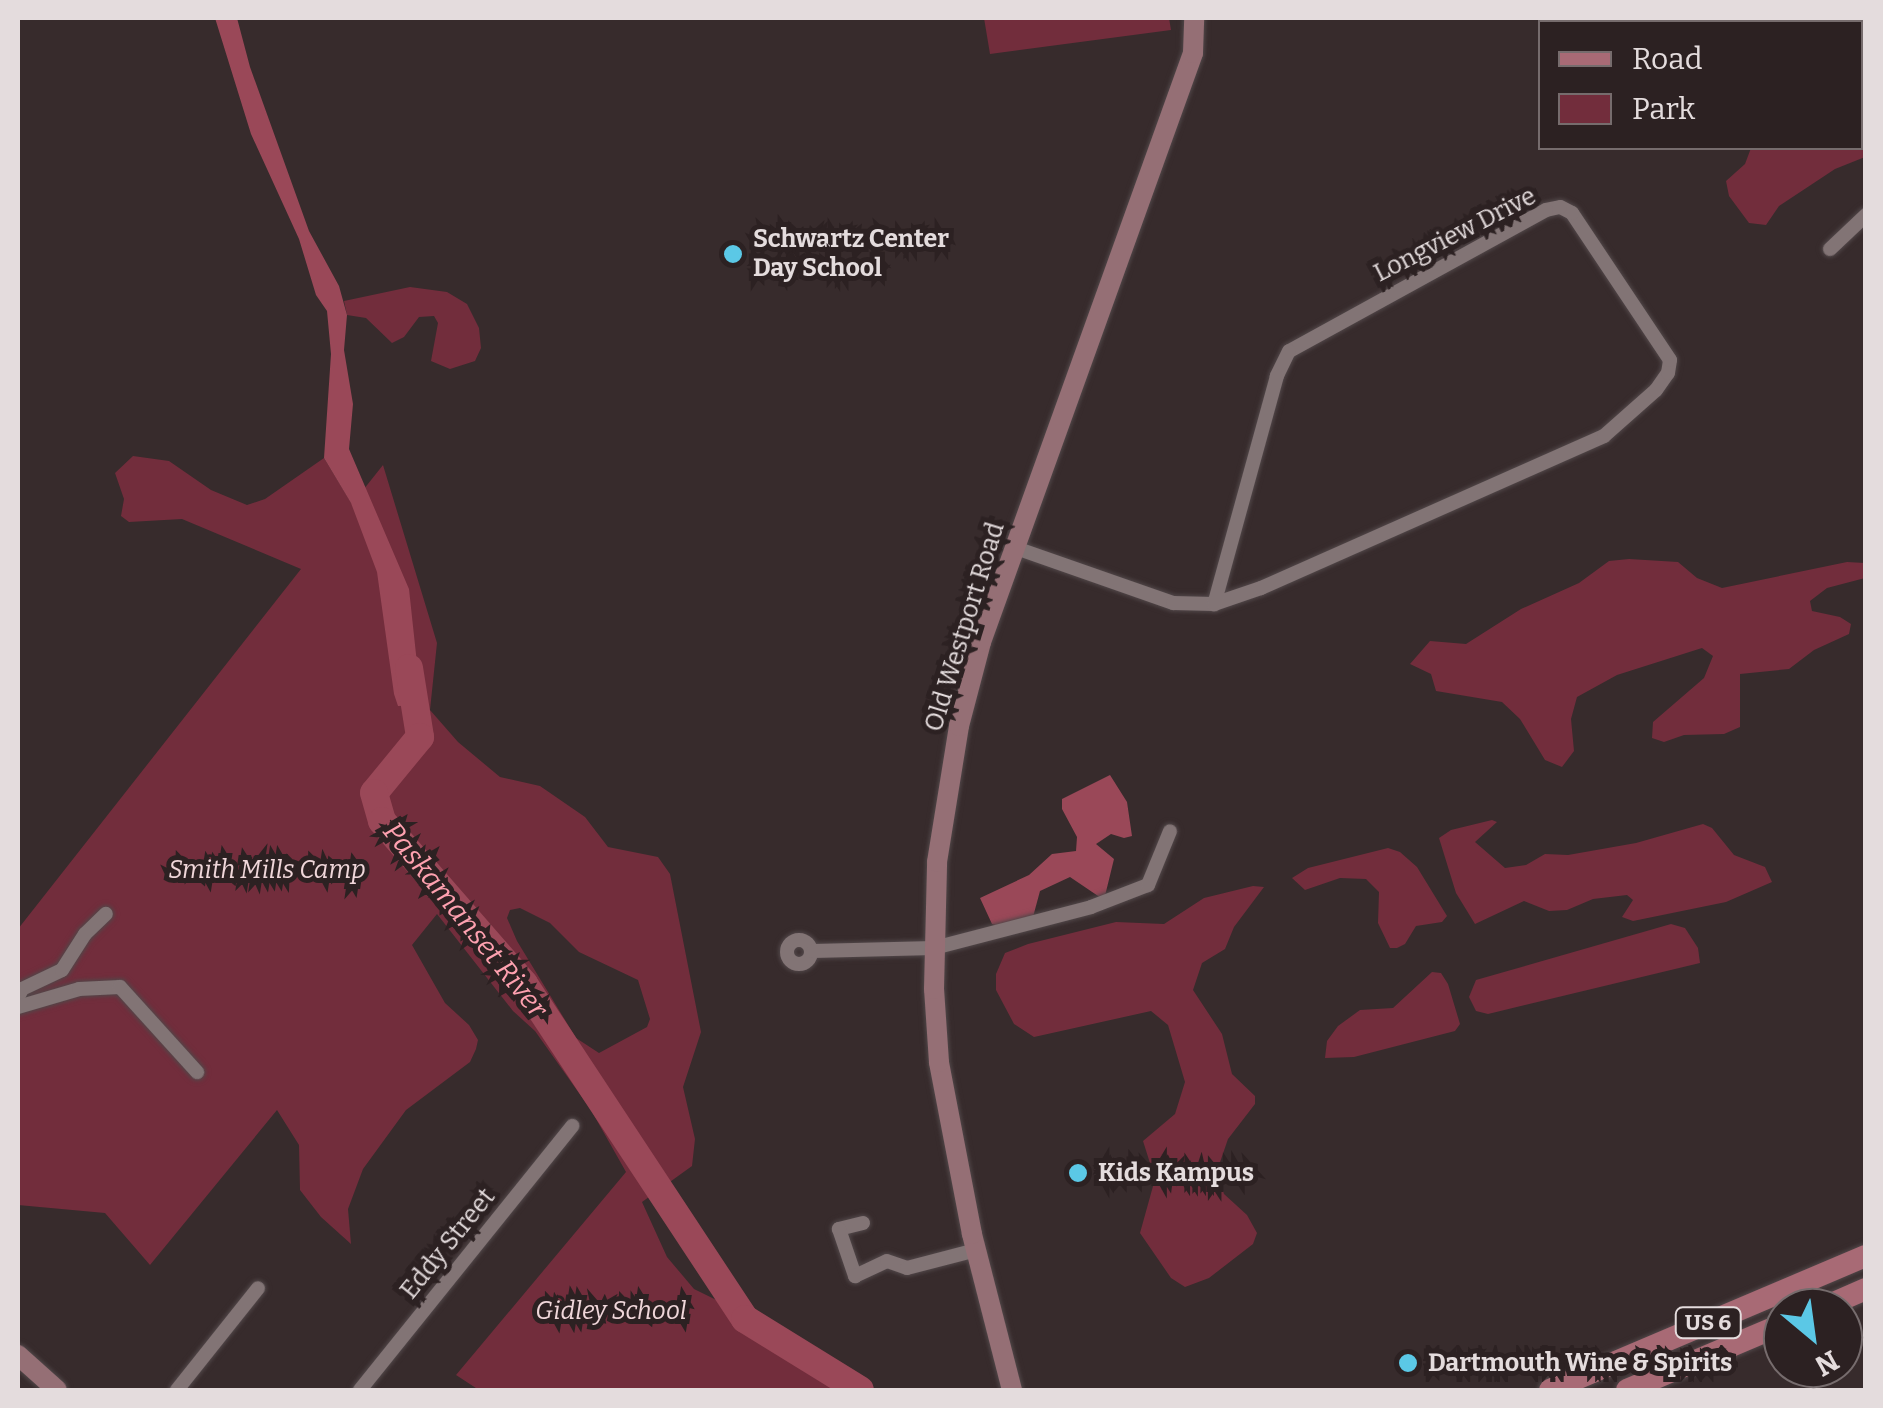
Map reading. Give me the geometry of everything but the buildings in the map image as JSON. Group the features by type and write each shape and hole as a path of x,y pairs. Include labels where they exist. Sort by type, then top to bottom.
{"main road":[{"name":"Old Westport Road","path":"1012,1390 976,1250 939,1062 934,948 937,862 959,726 1013,547 1193,53 1194,18"},
{"name":"US 6","path":"1550,1390 1866,1256"},
{"name":"US 6","path":"1627,1390 1763,1332"},
{"path":"18,1355 57,1390"}],"street":[{"name":"Longview Drive","path":"1013,547 1174,603 1214,604 1261,588 1590,444 1656,390 1668,373 1665,347 1572,213 1560,207 1546,210 1290,351 1276,376 1214,604"},
{"path":"1830,249 1866,215"},
{"path":"813,950 934,948 1091,907 1148,886 1170,830"},
{"path":"18,998 22,989 62,970 85,934 106,914"},
{"path":"18,1006 79,989 120,987 197,1072"},
{"name":"Eddy Street","path":"360,1390 572,1126"},
{"path":"863,1223 840,1229 856,1276 887,1261 908,1268 976,1250"},
{"path":"176,1390 258,1288"}],"green space":[{"path":"984,18 1169,18 1171,30 990,54"},
{"path":"1865,77 1865,157 1835,169 1779,206 1766,225 1749,223 1729,196 1726,181 1745,164 1750,150 1863,150"},
{"path":"410,287 447,292 467,304 479,328 481,348 475,361 450,369 431,361 438,323 434,316 419,317 404,337 392,343 366,318 347,315 344,301"},
{"path":"133,456 169,461 211,490 247,505 265,499 324,458 352,504 383,465 437,643 430,710 458,742 500,777 540,786 585,817 608,847 658,857 670,874 701,1032 683,1087 695,1139 692,1166 642,1202 667,1257 694,1289 749,1316 855,1390 479,1390 456,1375 626,1172 591,1110 535,1031 513,1011 437,914 412,945 445,1003 469,1025 478,1040 476,1049 470,1062 406,1110 363,1169 348,1209 351,1244 321,1217 300,1190 299,1145 277,1110 150,1265 105,1213 18,1205 18,929 301,569 182,519 129,522 121,516 124,499 115,473","holes":["520,908 550,923 579,952 638,980 650,1019 647,1027 599,1053 576,1038 507,918 510,910"]},
{"path":"1609,561 1678,562 1697,578 1722,588 1847,562 1865,563 1865,578 1827,588 1810,601 1812,611 1840,617 1851,624 1849,634 1814,650 1789,669 1740,674 1740,727 1724,734 1684,735 1664,742 1652,738 1653,722 1704,678 1713,656 1702,648 1617,675 1577,697 1571,719 1574,751 1562,767 1545,760 1520,719 1502,702 1436,691 1431,674 1410,664 1430,641 1466,644 1521,609 1579,583"},
{"path":"1497,822 1475,842 1505,868 1526,865 1545,854 1568,855 1636,843 1703,824 1712,828 1734,855 1765,867 1772,882 1726,902 1633,921 1622,917 1633,900 1627,895 1593,899 1567,910 1549,911 1524,901 1475,924 1456,893 1439,838 1451,830"},
{"path":"1388,848 1400,852 1417,867 1447,916 1442,922 1416,926 1405,944 1397,948 1390,948 1378,923 1379,892 1366,879 1340,878 1305,890 1292,878 1308,868"},
{"path":"1264,887 1234,927 1225,949 1202,963 1193,990 1222,1034 1232,1074 1255,1096 1255,1104 1228,1139 1217,1171 1224,1194 1247,1215 1257,1233 1253,1244 1209,1278 1185,1287 1171,1278 1140,1233 1155,1179 1143,1141 1175,1114 1185,1082 1168,1025 1151,1011 1034,1037 1014,1024 996,990 996,974 1005,953 1028,944 1116,922 1164,924 1204,898"},
{"path":"1671,924 1685,928 1698,948 1700,963 1488,1014 1476,1011 1469,997 1476,980"},
{"path":"1432,972 1441,973 1448,984 1460,1024 1455,1031 1354,1057 1325,1058 1327,1041 1338,1026 1360,1010 1393,1008"}],"shaded area":[{"path":"215,18 237,18 250,67 309,231 339,286 347,315 344,350 353,404 349,449 409,589 419,682 426,705 398,706 394,694 377,572 351,503 324,458 331,354 327,311 316,295 299,239 251,134"},
{"path":"1110,775 1127,802 1132,836 1111,834 1096,844 1114,859 1104,900 1070,877 1040,891 1033,917 1005,928 992,924 980,898 1029,875 1052,854 1076,851 1077,837 1062,809 1062,799"}],"waterway":[{"name":"Paskamanset River","path":"409,668 420,737 374,793 382,821 524,984 745,1319 860,1390"}],"place":[{"name":"Schwartz Center Day School","path":"733,254"},
{"name":"Kids Kampus","path":"1078,1173"},
{"name":"Dartmouth Wine & Spirits","path":"1408,1363"}],"park label":[{"name":"Smith Mills Camp","path":"267,870"},
{"name":"Gidley School","path":"611,1311"}]}
